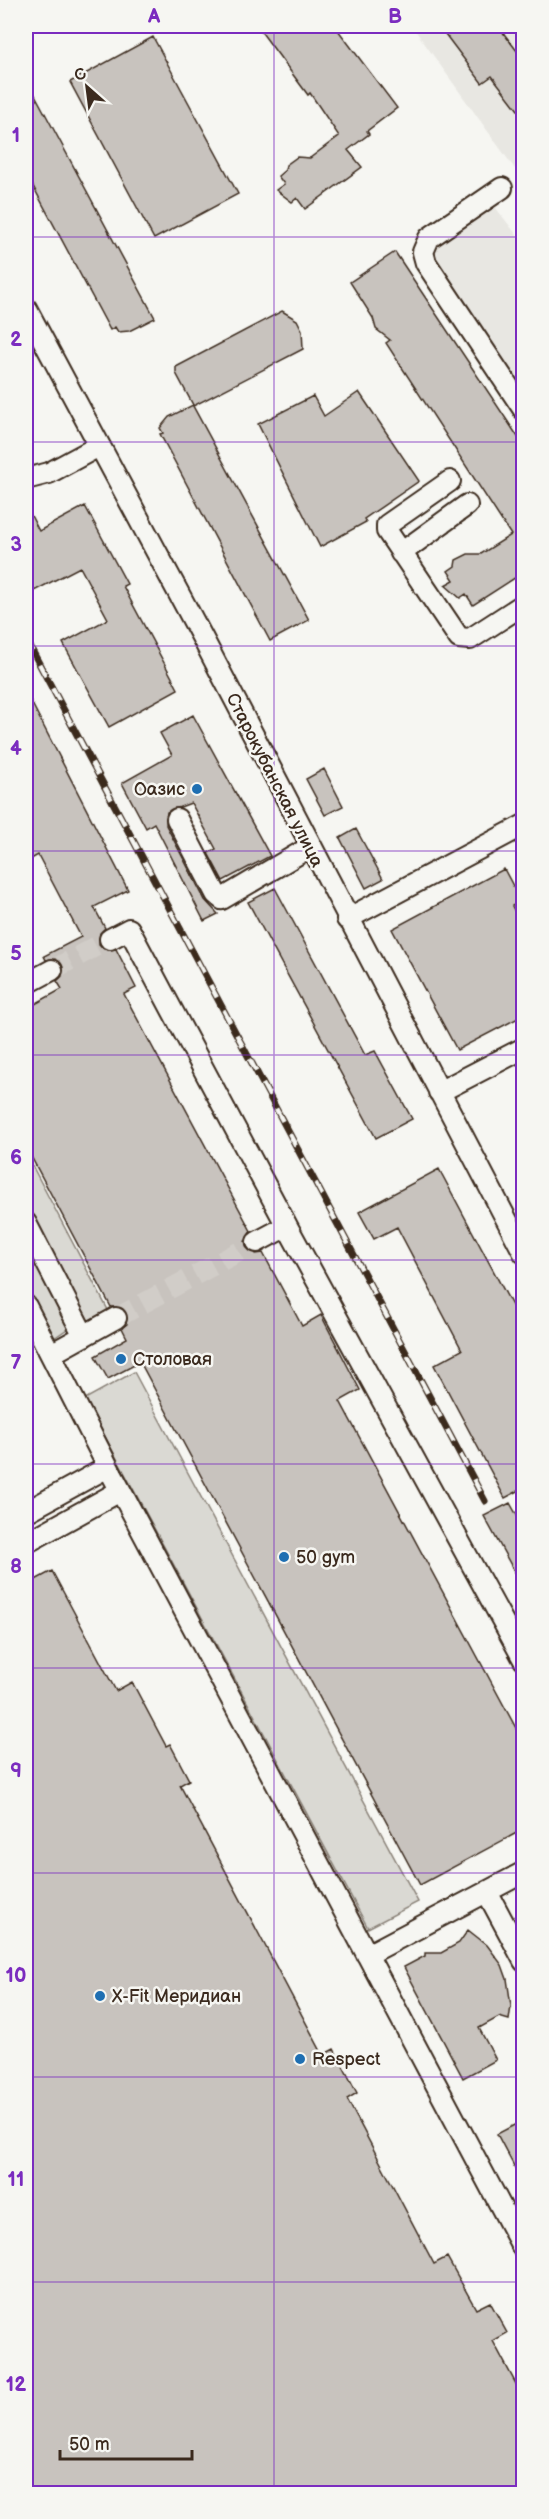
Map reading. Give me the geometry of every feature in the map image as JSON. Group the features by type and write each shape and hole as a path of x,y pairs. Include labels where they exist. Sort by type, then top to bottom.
{"street":[{"path":"502,188 429,238 423,252 426,263 524,410"},
{"name":"Старокубанская улица","path":"26,308 524,1253"},
{"path":"26,479 49,473 99,446"},
{"path":"450,481 387,525 387,531 459,639 470,639 524,604"},
{"path":"401,553 467,506"},
{"path":"177,819 216,894 222,899 310,847"},
{"path":"347,919 524,825"},
{"path":"110,939 129,929 287,1226 524,1660"},
{"path":"26,984 52,970"},
{"path":"439,1092 524,1048"},
{"path":"26,1223 84,1336"},
{"path":"257,1242 287,1226"},
{"path":"26,1306 120,1491 524,2250"},
{"path":"51,1354 116,1318"},
{"path":"26,1512 108,1467"},
{"path":"26,1543 120,1491"},
{"path":"367,1955 524,1872"},
{"path":"487,1892 524,1961"}],"shaded area":[{"path":"412,26 523,26 523,180"},
{"path":"492,203 523,243 523,393 429,250"},
{"path":"26,1154 108,1310 87,1322 26,1208"},
{"path":"26,1242 70,1327 54,1338 26,1284"},
{"path":"134,1372 418,1902 368,1928 85,1399"}],"building":[{"path":"257,26 335,26 397,108 367,131 369,134 348,150 362,167 305,209 297,198 292,202 276,190 284,184 278,176 285,170 286,165 297,157 310,158 339,136 310,93 308,95"},
{"path":"439,26 498,26 524,60 524,118 492,76 482,83"},
{"path":"153,37 238,194 154,239 70,82"},
{"path":"26,78 155,318 129,331 118,332 115,327 110,330 26,173"},
{"path":"395,252 524,446 524,572 473,605 466,594 460,598 445,585 454,580 448,571 455,566 456,560 468,554 481,554 511,535 386,343 390,340 376,329 373,318 350,282"},
{"path":"282,311 297,320 302,330 303,349 193,406 309,620 270,641 160,434 163,433 160,428 169,417 193,405 176,373 176,367"},
{"path":"359,392 419,481 364,519 366,522 320,547 258,424 313,396 324,416"},
{"path":"26,506 39,531 85,506 127,584 123,586 178,689 109,727 63,643 108,619 80,567 32,592 26,581"},
{"path":"26,692 128,890 94,907 105,928 100,933 99,944 104,949 116,949 136,988 124,994 251,1231 245,1241 247,1248 256,1254 263,1253 302,1326 321,1315 360,1390 340,1401 524,1743 524,1829 420,1885 140,1362 108,1379 95,1356 127,1338 122,1328 127,1324 127,1313 122,1307 111,1307 26,1147 26,1009 62,989 57,981 62,976 63,965 58,960 46,960 44,956 81,937 38,855 26,862"},
{"path":"193,715 270,856 223,881 208,853 216,849 191,803 167,812 166,825 205,900 218,914 204,921 154,823 146,828 122,783 172,755 160,733"},
{"path":"324,769 343,806 325,815 306,779"},
{"path":"356,829 383,879 366,888 340,838"},
{"path":"504,869 521,901 512,906 524,929 524,1015 457,1050 392,929"},
{"path":"275,888 365,1055 375,1051 412,1119 376,1138 248,902"},
{"path":"439,1169 524,1328 524,1488 505,1498 434,1365 462,1350 397,1227 374,1239 359,1212"},
{"path":"510,1503 524,1528 524,1589 484,1516"},
{"path":"52,1571 116,1691 132,1682 166,1746 170,1744 189,1780 180,1785 323,2055 334,2049 357,2093 347,2099 434,2264 447,2257 476,2309 490,2302 507,2333 493,2341 524,2399 524,2493 26,2493 26,1585"},
{"path":"468,1930 487,1945 502,1965 507,1979 511,2006 509,2020 499,2017 479,2028 496,2060 463,2078 404,1967 425,1956 425,1953 441,1953 459,1943"},
{"path":"524,2120 524,2185 497,2134"}],"tunnel":[{"path":"52,970 110,939"},
{"path":"116,1318 257,1242"}],"railway":[{"path":"26,639 485,1501"}],"place":[{"name":"Оазис","path":"197,789"},
{"name":"Столовая","path":"121,1359"},
{"name":"50 gym","path":"284,1557"},
{"name":"X-Fit Меридиан","path":"100,1996"},
{"name":"Respect","path":"300,2059"}]}
